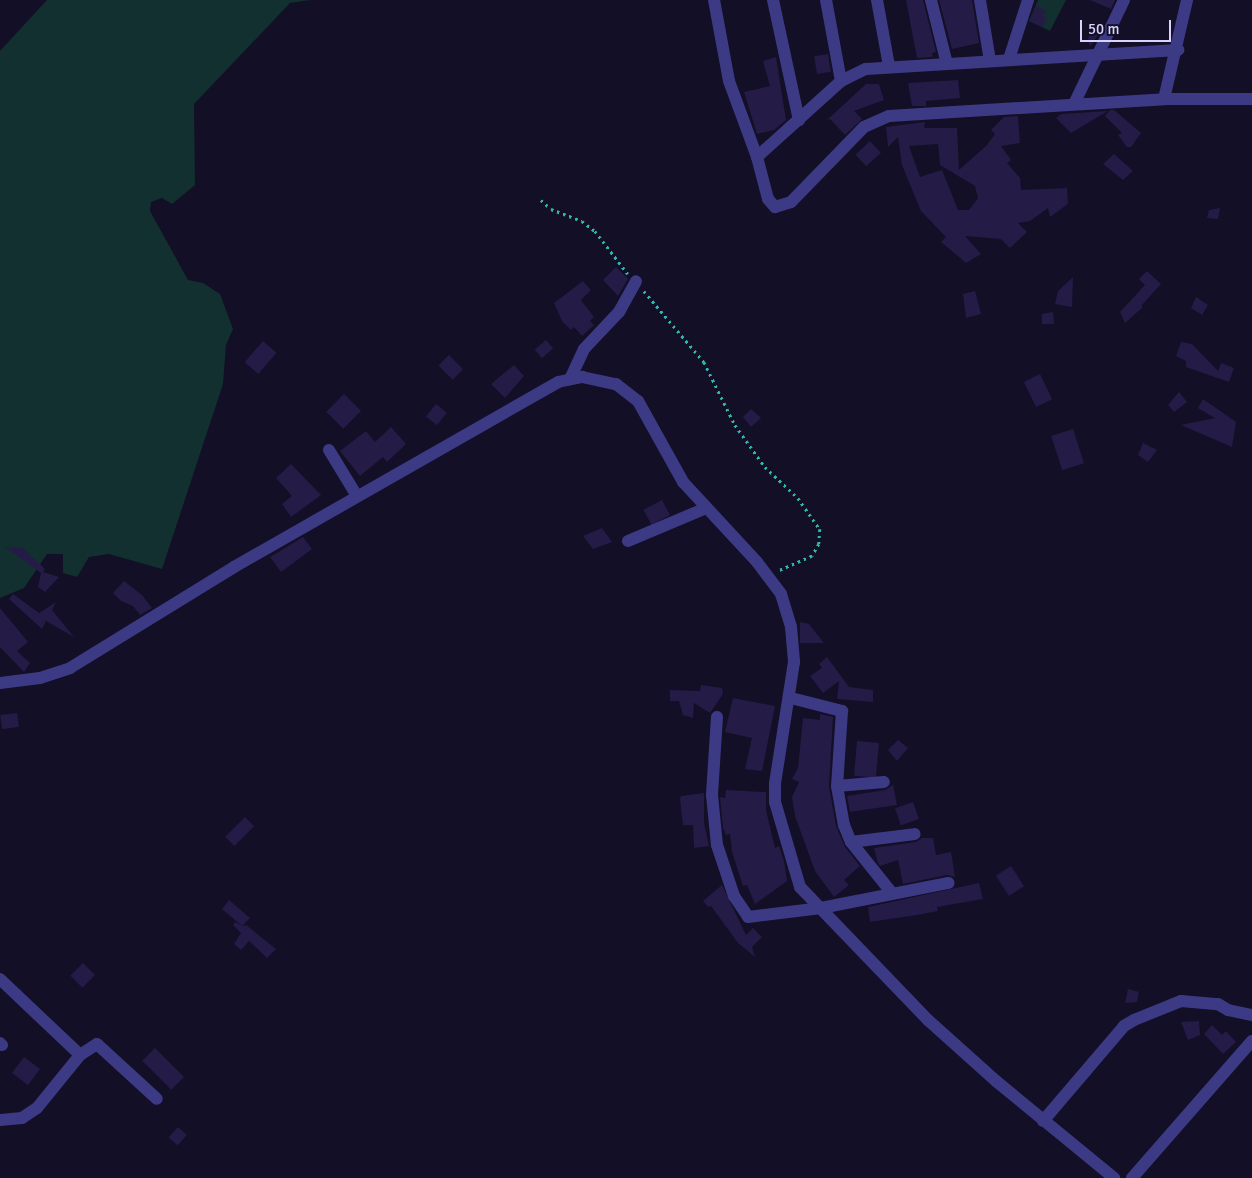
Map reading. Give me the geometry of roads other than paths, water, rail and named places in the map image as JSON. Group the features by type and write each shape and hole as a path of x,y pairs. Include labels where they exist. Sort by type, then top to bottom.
{"street":[{"path":"714,0 728,81 757,157 771,204 782,207 791,202 864,127 877,119 1164,99 1252,99"},
{"path":"773,0 799,120"},
{"path":"826,0 841,81"},
{"path":"877,0 889,66"},
{"path":"930,0 947,64"},
{"path":"980,0 990,62"},
{"path":"1009,59 1028,0"},
{"path":"1074,104 1124,0"},
{"path":"1164,99 1178,50 1187,0"},
{"path":"757,157 841,81 853,73 889,66 990,62 1100,53 1178,50"},
{"path":"571,377 584,348 619,312 636,281"},
{"path":"0,683 40,678 70,668 357,496 571,377 606,380 638,401 683,482 768,575 781,594 791,627 794,662 791,698 775,784 776,811 800,887 928,1020 1043,1121 1114,1178"},
{"path":"329,450 357,496"},
{"path":"628,541 706,508"},
{"path":"791,698 842,711 837,786 844,825 851,842 892,893"},
{"path":"717,717 714,821 717,845 740,908 753,918 821,908 949,883"},
{"path":"837,786 884,782"},
{"path":"851,842 915,834"},
{"path":"0,980 80,1055"},
{"path":"1043,1121 1124,1026 1134,1020 1181,1002 1218,1004 1228,1010 1252,1015"},
{"path":"1132,1178 1252,1041"},
{"path":"0,1120 22,1118 37,1108 80,1055 97,1044 157,1099"}]}
